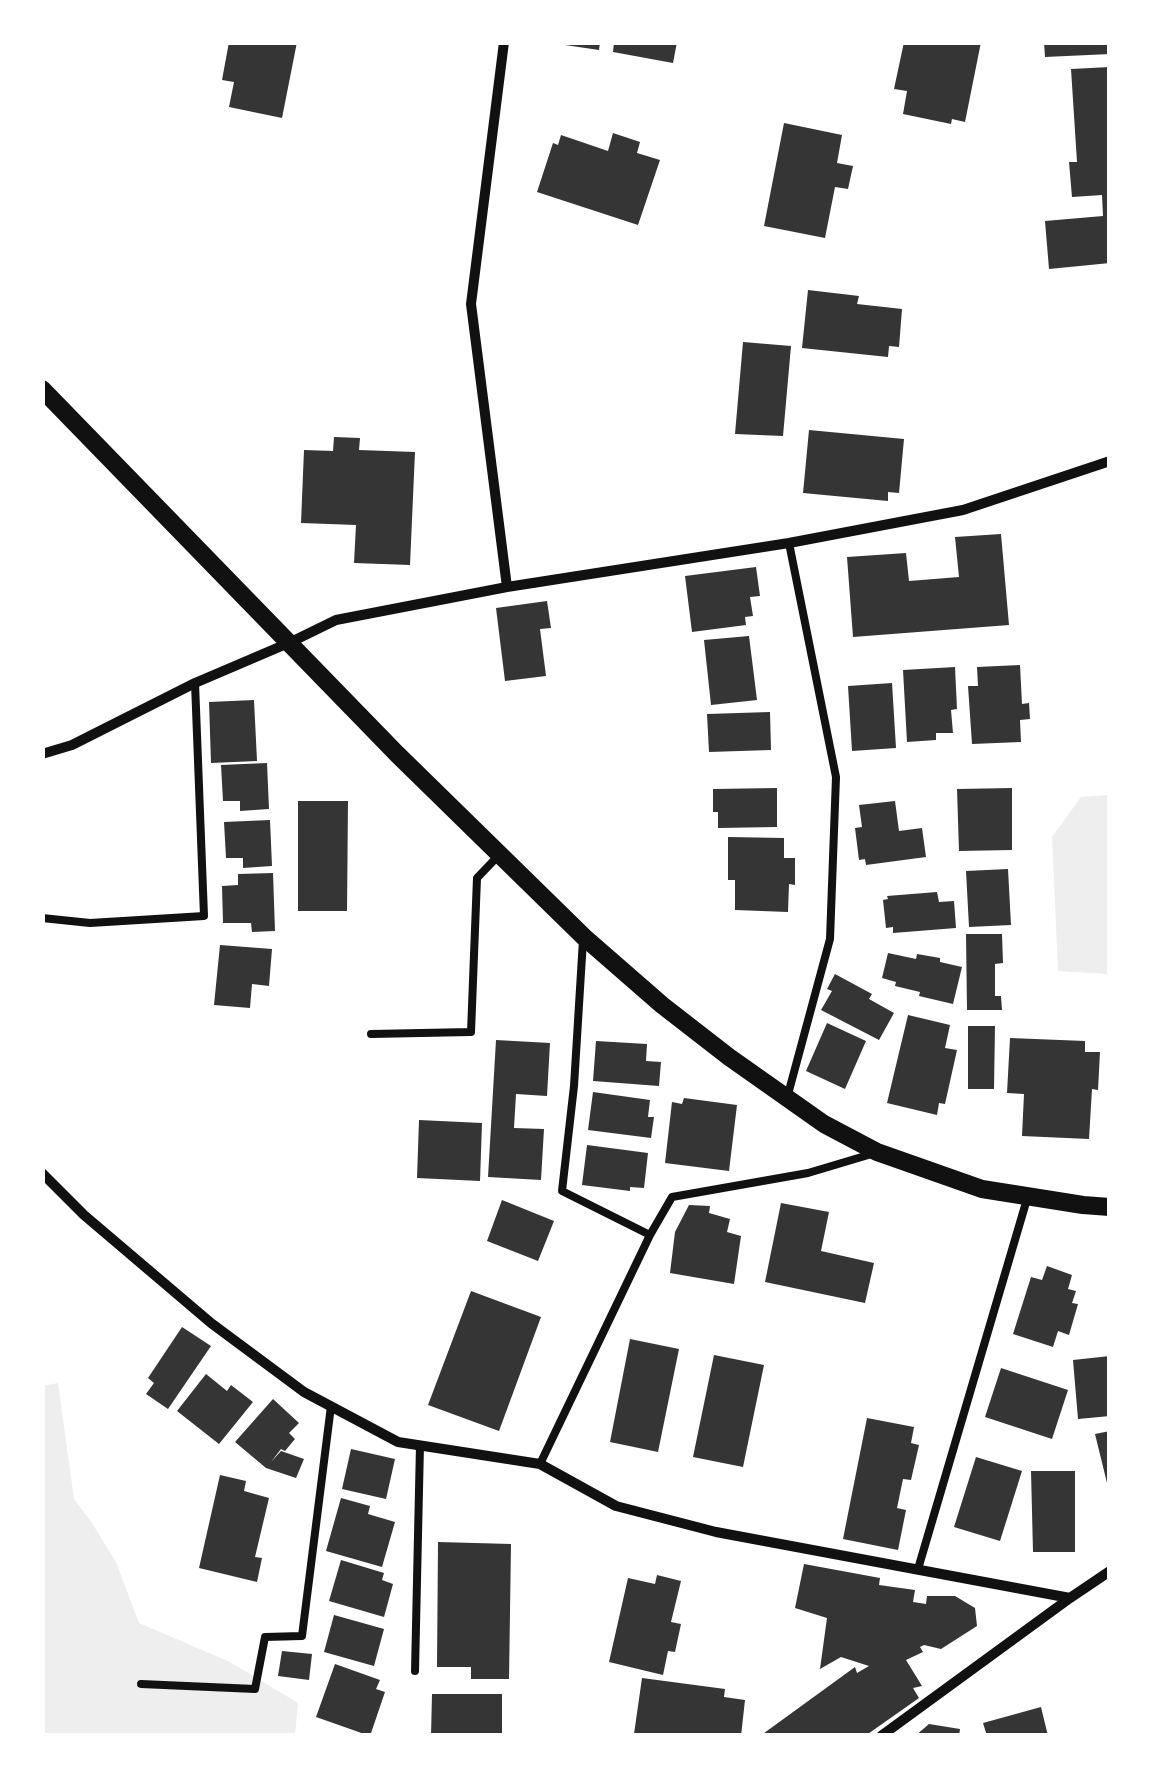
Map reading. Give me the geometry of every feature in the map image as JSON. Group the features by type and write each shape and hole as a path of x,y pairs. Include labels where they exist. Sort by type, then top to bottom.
{"street":[{"path":"504,42 471,304 507,587"},
{"path":"42,389 397,754 584,938 675,1015 824,1124 877,1152 982,1189 1083,1206 1110,1206"},
{"path":"42,754 72,745 336,620 963,510 1110,461"},
{"path":"42,1173 84,1215 211,1324 304,1392 398,1442 540,1464 616,1506 716,1532 1070,1598"},
{"path":"881,1736 1110,1571"}],"lane":[{"path":"787,1098 830,938 836,777 789,543"},
{"path":"42,918 90,923 204,916 195,684"},
{"path":"371,1034 471,1032 478,878 500,854"},
{"path":"584,938 562,1192 650,1235"},
{"path":"540,1464 650,1235 672,1198 808,1173 877,1152"},
{"path":"918,1569 1028,1196"},
{"path":"141,1684 255,1689 266,1637 302,1636 331,1406"},
{"path":"416,1671 420,1445"}],"shaded area":[{"path":"1109,795 1109,974 1058,971 1052,837 1081,797"},
{"path":"58,1383 74,1499 116,1562 139,1623 230,1662 298,1703 295,1735 43,1736 42,1386"}],"building":[{"path":"229,42 297,42 282,118 229,107 234,82 222,80"},
{"path":"565,42 600,42 599,50"},
{"path":"614,42 677,42 673,63 613,52"},
{"path":"904,42 981,42 965,122 952,119 951,124 903,114 907,91 894,89"},
{"path":"1044,42 1110,42 1110,54 1045,57"},
{"path":"1110,67 1110,263 1049,269 1045,221 1103,216 1102,195 1072,197 1069,162 1077,162 1071,69"},
{"path":"784,123 842,135 837,163 853,166 848,189 835,187 825,238 764,226"},
{"path":"613,133 640,142 637,153 660,160 638,225 537,192 553,143 558,145 561,135 608,151"},
{"path":"808,290 859,296 857,304 902,309 899,347 889,346 888,357 802,348"},
{"path":"743,342 791,346 783,436 735,434"},
{"path":"809,430 904,439 899,493 888,492 888,501 803,493"},
{"path":"334,437 360,438 359,450 415,452 410,565 354,563 356,525 301,523 304,450 333,451"},
{"path":"1001,534 1009,625 853,637 847,557 906,553 909,581 959,577 955,537"},
{"path":"756,567 760,596 750,597 753,616 745,617 746,625 692,632 685,576"},
{"path":"547,601 551,628 540,629 546,676 505,681 496,608"},
{"path":"749,636 757,700 711,705 704,640"},
{"path":"1020,665 1022,704 1029,703 1030,719 1020,720 1021,742 972,744 968,686 978,686 977,667"},
{"path":"955,667 957,709 951,710 953,733 936,733 936,740 907,742 903,670"},
{"path":"892,683 896,748 852,751 848,686"},
{"path":"254,700 257,761 211,763 209,702"},
{"path":"770,712 771,750 709,752 707,714"},
{"path":"267,763 269,809 240,811 240,801 223,801 221,765"},
{"path":"777,788 777,827 718,828 713,789"},
{"path":"1012,788 1012,850 959,851 957,789"},
{"path":"298,801 348,801 347,911 298,911"},
{"path":"895,801 899,831 922,828 926,857 866,865 865,859 859,860 855,828 862,827 859,805"},
{"path":"270,820 272,866 243,868 243,858 226,858 224,822"},
{"path":"728,837 784,838 784,858 795,858 795,885 789,884 788,912 735,910 735,880 728,880"},
{"path":"1008,869 1011,925 969,927 966,871"},
{"path":"273,873 275,931 252,932 251,923 223,923 222,886 238,885 238,874"},
{"path":"937,892 939,902 954,901 956,928 893,933 893,927 886,928 883,900 887,896"},
{"path":"966,934 1002,934 1003,963 995,964 995,996 1001,996 1002,1010 967,1010"},
{"path":"220,945 272,949 269,986 252,984 250,1008 214,1005"},
{"path":"888,953 916,959 917,954 940,958 940,962 962,967 953,1004 919,996 920,992 895,986 896,982 882,978"},
{"path":"835,974 872,994 869,999 894,1013 879,1040 821,1010 832,991 827,989"},
{"path":"908,1015 950,1025 945,1048 957,1050 945,1104 939,1103 937,1115 887,1103"},
{"path":"827,1023 866,1041 845,1089 806,1071"},
{"path":"968,1026 995,1026 994,1089 968,1089"},
{"path":"1010,1038 1085,1041 1085,1052 1100,1052 1098,1090 1092,1089 1089,1139 1022,1136 1024,1094 1007,1093"},
{"path":"496,1040 550,1043 547,1096 516,1094 514,1128 544,1129 541,1180 488,1177"},
{"path":"596,1041 647,1044 646,1061 661,1062 659,1086 593,1081"},
{"path":"593,1092 650,1100 648,1117 654,1117 651,1138 588,1130"},
{"path":"684,1098 737,1105 729,1171 665,1163 672,1102 682,1104"},
{"path":"419,1120 482,1123 480,1181 417,1178"},
{"path":"587,1145 648,1153 644,1188 630,1187 630,1191 582,1185"},
{"path":"502,1200 554,1221 538,1261 487,1241"},
{"path":"781,1203 829,1212 821,1251 874,1263 865,1303 765,1282"},
{"path":"689,1205 710,1206 709,1213 730,1219 727,1232 741,1236 734,1284 670,1273 675,1232"},
{"path":"1047,1266 1072,1275 1068,1289 1076,1291 1072,1303 1078,1304 1069,1335 1058,1331 1053,1347 1013,1334 1031,1277 1042,1280"},
{"path":"471,1291 541,1317 499,1431 428,1405"},
{"path":"182,1327 211,1346 168,1409 146,1394 154,1383 148,1378"},
{"path":"630,1339 679,1349 658,1452 610,1442"},
{"path":"714,1355 764,1365 743,1467 693,1457"},
{"path":"1110,1356 1110,1416 1078,1419 1073,1360"},
{"path":"1001,1368 1068,1390 1052,1439 985,1417"},
{"path":"206,1374 227,1391 231,1385 253,1402 219,1444 177,1411"},
{"path":"273,1399 299,1423 289,1433 295,1439 285,1451 281,1449 271,1462 281,1451 304,1459 296,1478 266,1468 235,1442"},
{"path":"867,1418 914,1427 911,1443 919,1445 911,1480 903,1479 897,1508 906,1510 898,1550 843,1539"},
{"path":"1110,1431 1110,1487 1108,1487 1095,1434"},
{"path":"351,1449 395,1459 386,1499 342,1489"},
{"path":"976,1457 1022,1471 1000,1541 954,1527"},
{"path":"1031,1471 1075,1471 1075,1552 1033,1552"},
{"path":"220,1475 246,1481 244,1491 269,1498 255,1557 262,1558 257,1582 199,1568"},
{"path":"341,1498 370,1506 368,1514 395,1522 382,1567 326,1551"},
{"path":"438,1542 511,1544 509,1679 471,1679 471,1667 437,1667"},
{"path":"341,1560 384,1573 382,1580 393,1584 384,1617 329,1601"},
{"path":"804,1564 880,1578 879,1585 915,1590 913,1602 926,1604 927,1596 955,1596 975,1608 977,1626 941,1649 924,1645 920,1647 923,1652 906,1660 922,1686 913,1688 919,1698 865,1736 760,1736 855,1667 857,1673 869,1666 841,1657 820,1669 827,1618 795,1608"},
{"path":"657,1575 681,1581 671,1622 681,1624 675,1652 668,1651 663,1675 609,1662 628,1578 655,1584"},
{"path":"334,1615 384,1629 374,1666 324,1652"},
{"path":"282,1651 312,1654 309,1680 278,1676"},
{"path":"335,1664 380,1680 376,1689 385,1692 370,1736 316,1717"},
{"path":"642,1678 725,1689 724,1697 745,1700 741,1736 634,1734"},
{"path":"432,1694 502,1694 502,1736 431,1736"},
{"path":"1041,1707 1048,1736 987,1736 983,1723"},
{"path":"929,1724 960,1729 959,1736 915,1736"}]}
